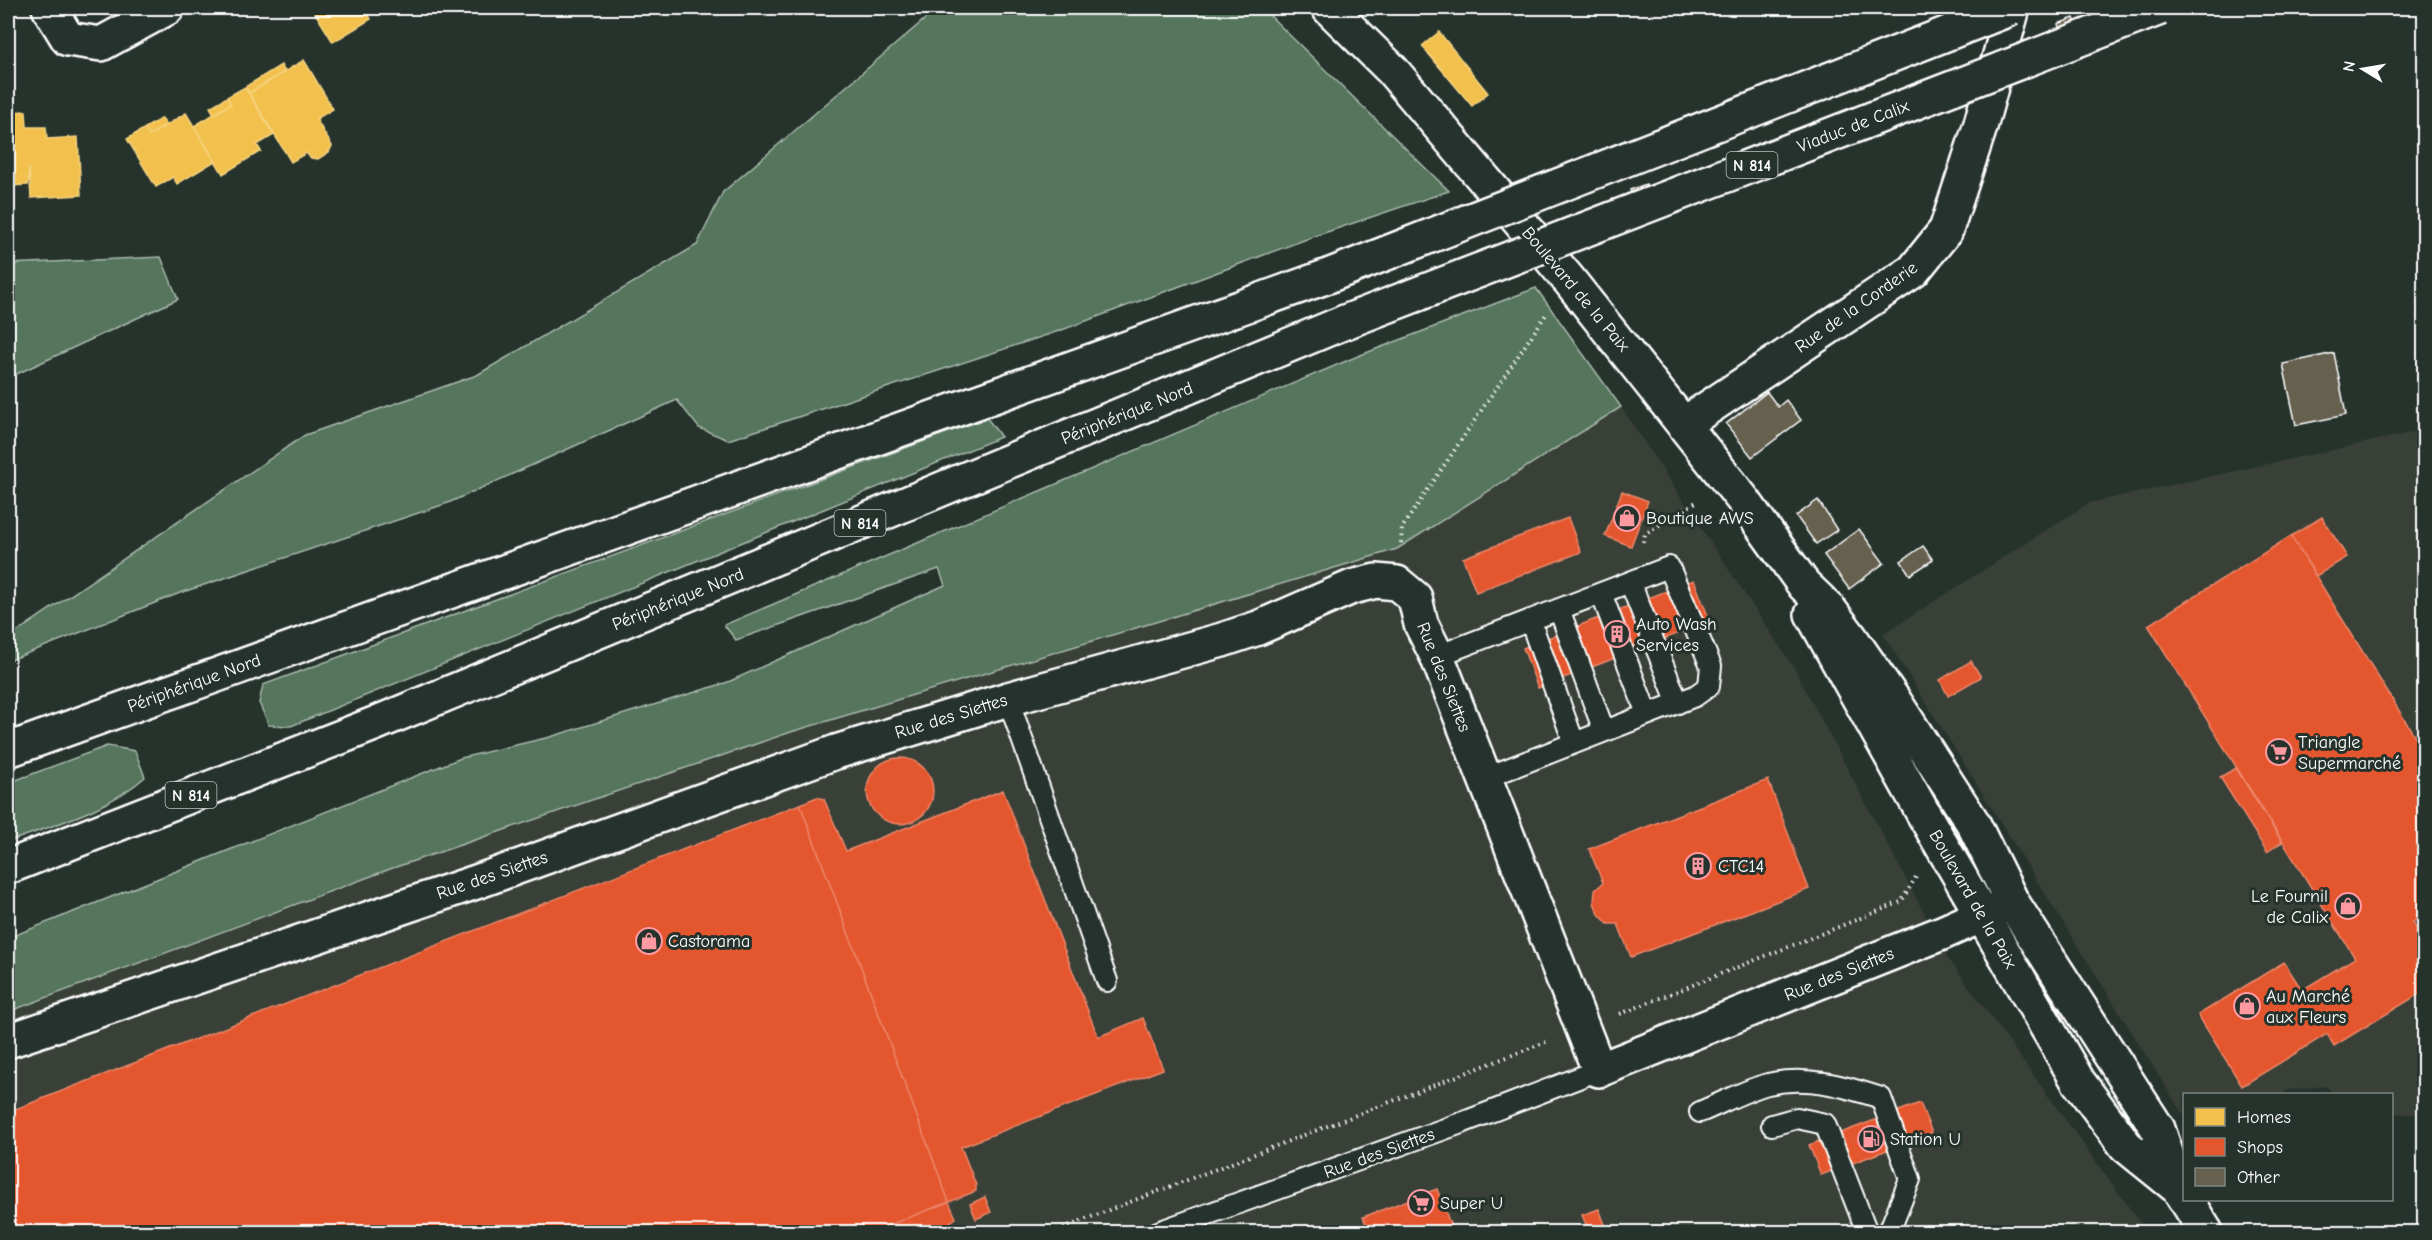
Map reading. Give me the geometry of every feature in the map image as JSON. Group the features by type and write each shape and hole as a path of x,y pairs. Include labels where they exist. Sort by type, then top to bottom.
{"main road":[{"path":"49,8 68,39 101,44 167,8"},
{"name":"Boulevard de la Paix","path":"1329,8 1392,70 1569,280 1744,501 1804,585 1829,609 1893,699 1973,823 2012,902 2158,1129 2183,1195"},
{"name":"Périphérique Nord","path":"8,750 1328,276 2013,8"},
{"name":"Rue de la Corderie","path":"1684,424 1912,271 1946,230 1980,127 2013,8"},
{"name":"Viaduc de Calix","path":"1345,322 2160,8"},
{"name":"Périphérique Nord","path":"8,867 374,724 1345,322"},
{"name":"Rue des Siettes","path":"8,1041 479,881 836,752 1008,699 1222,640 1258,628 1352,587 1376,581 1397,583 1415,598 1421,624 1437,656 1599,1070 2012,902"},
{"name":"Boulevard de la Paix","path":"1804,585 1818,624 2078,1081 2126,1146 2183,1195"},
{"name":"Boulevard de la Paix","path":"2187,1201 2206,1233"}],"lane":[{"path":"1437,656 1669,567 1711,666 1709,686 1695,696 1485,778"},
{"path":"1630,582 1678,703"},
{"path":"1601,593 1647,714"},
{"path":"1559,609 1604,731"},
{"path":"1530,620 1574,743"},
{"path":"1008,699 1107,981"},
{"name":"Rue des Siettes","path":"1158,1233 1464,1122 1599,1070"},
{"path":"1700,1112 1768,1084 1802,1080 1837,1084 1881,1098 1910,1179 1889,1233"},
{"path":"1772,1125 1797,1118 1825,1124 1867,1233"}],"path":[{"path":"1397,583 1402,528 1569,280"},
{"path":"1630,582 1645,534 1698,501"},
{"path":"1052,1233 1901,902 1921,869"}],"shaded area":[{"path":"1621,407 1794,668 1948,958 2147,1232 8,1232 8,1012 390,869 791,732 1397,549"},
{"path":"2424,430 2424,1115 2393,1113 2393,1093 2334,1093 2326,1086 2288,1090 2284,1093 2183,1093 2183,1114 1883,634 2089,503"}],"green space":[{"path":"938,8 1262,8 1449,191 1315,236 1059,331 728,440 699,428 677,400 448,503 180,593 8,661 8,638 305,435 477,375 697,245 723,192"},
{"path":"161,257 178,299 8,378 8,264"},
{"path":"1536,288 1621,407 1397,549 791,732 390,869 8,1012 8,938 461,758 550,737 728,682 945,585 939,569 736,640 724,625 1358,356"},
{"path":"987,418 1001,437 291,726 269,725 259,703 263,685"},
{"path":"107,746 135,751 145,777 98,808 8,842 8,783"}],"building: Homes":[{"path":"312,8 376,8 367,12 371,19 333,42"},
{"path":"1439,32 1488,93 1472,106 1422,46"},
{"path":"304,60 333,109 316,119 332,146 329,152 318,159 311,158 306,153 291,162 249,93"},
{"path":"281,65 285,72 249,93 245,87"},
{"path":"245,87 274,135 257,145 261,151 223,174 194,126 231,104 227,97"},
{"path":"227,97 231,104 214,114 210,107"},
{"path":"26,111 27,127 46,127 47,139 78,137 81,195 31,198 29,168 28,185 8,186 8,112"},
{"path":"186,113 215,161 177,184 173,177 156,187 127,139 145,128 149,136"},
{"path":"162,118 166,125 149,136 145,128"}],"building: Shops":[{"name":"Boutique AWS","path":"1622,491 1648,501 1631,546 1605,536"},
{"path":"2322,517 2347,557 2316,576 2291,536"},
{"path":"1568,518 1581,552 1476,592 1463,558"},
{"path":"2291,536 2424,751 2424,915 2413,922 2422,937 2424,935 2424,991 2334,1046 2327,1034 2242,1086 2198,1015 2284,962 2302,990 2355,958 2148,625"},
{"name":"Auto Wash Services","path":"1694,580 1710,621 1538,688 1523,648"},
{"path":"1971,661 1981,677 1948,696 1940,680"},
{"path":"900,758 913,761 923,768 930,778 933,791 930,804 923,814 913,821 900,824 887,821 877,814 870,804 867,791 870,778 877,768 887,761"},
{"path":"2236,768 2282,842 2267,852 2220,777"},
{"name":"CTC14","path":"1768,780 1809,889 1631,957 1618,924 1608,924 1599,914 1594,903 1595,890 1603,883 1589,849"},
{"path":"1003,790 1098,1037 1143,1018 1163,1069 961,1147 976,1185 976,1191 949,1202 800,804 817,797 824,799 846,851"},
{"name":"Castorama","path":"800,804 949,1202 871,1232 8,1232 8,1112"},
{"name":"Station U","path":"1920,1103 1932,1133 1821,1175 1809,1145"},
{"name":"Super U","path":"1437,1189 1453,1232 1369,1232 1363,1217"},
{"path":"985,1197 991,1212 976,1219 970,1204"},
{"path":"949,1202 956,1218 935,1232 871,1232"},
{"path":"1599,1209 1608,1232 1589,1232 1582,1215"}],"building: Other":[{"path":"2074,18 2080,33 2064,40 2058,24"},
{"path":"1646,184 1652,200 1637,205 1630,190"},
{"path":"2334,353 2346,415 2296,425 2283,364"},
{"path":"1767,392 1778,407 1786,400 1801,420 1752,457 1726,424"},
{"path":"1818,500 1837,530 1816,544 1796,516"},
{"path":"1859,529 1884,563 1849,589 1824,555"},
{"path":"1923,546 1933,560 1910,575 1901,561"}],"place":[{"name":"Boutique AWS","path":"1627,518"},
{"name":"Auto Wash Services","path":"1617,634"},
{"name":"Triangle Supermarché","path":"2279,752"},
{"name":"CTC14","path":"1698,866"},
{"name":"Le Fournil de Calix","path":"2348,906"},
{"name":"Castorama","path":"649,941"},
{"name":"Au Marché aux Fleurs","path":"2247,1006"},
{"name":"Station U","path":"1871,1139"},
{"name":"Super U","path":"1421,1203"}]}
